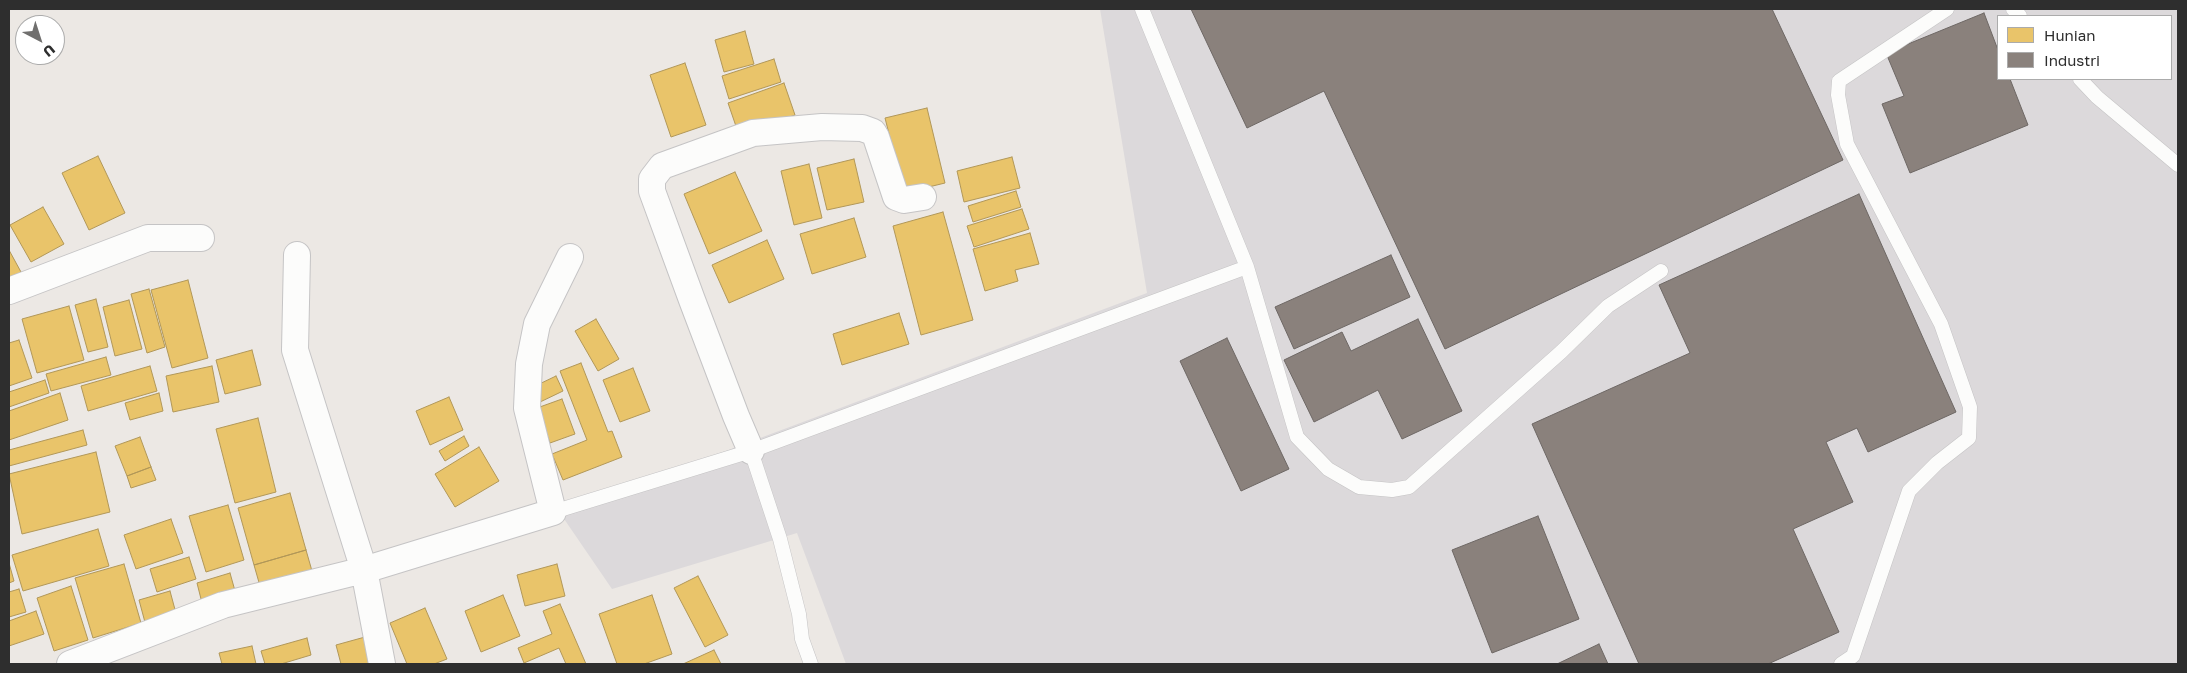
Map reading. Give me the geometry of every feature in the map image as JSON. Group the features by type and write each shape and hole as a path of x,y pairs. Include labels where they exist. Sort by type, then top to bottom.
{"street":[{"path":"751,451 736,416 652,191 652,179 662,166 753,133 822,127 862,128 873,132 876,137 896,197 904,200 923,197"},
{"path":"9,291 148,238 200,238"},
{"path":"297,255 295,350 364,570 382,664"},
{"path":"70,664 224,605 364,570 553,512 527,408 529,364 537,324 570,257"}],"lane":[{"path":"1142,9 1247,267 1297,437 1328,468 1359,487 1392,490 1409,487 1561,352 1608,306 1661,271"},
{"path":"1841,664 1853,656 1909,491 1937,463 1969,438 1970,407 1941,324 1847,144 1838,95 1839,81 1948,9"},
{"path":"2081,80 2098,97 2178,164"},
{"path":"553,512 751,451 1247,267"},
{"path":"751,451 780,539 799,614 802,639 811,664"}],"shaded area":[{"path":"1100,9 2178,9 2178,664 846,664 797,533 612,589 560,513 1147,293"}],"building: Hunian":[{"path":"745,31 754,64 724,72 715,40"},
{"path":"774,59 781,82 729,99 722,76"},
{"path":"685,63 706,125 671,137 650,75"},
{"path":"784,83 795,115 739,135 728,103"},
{"path":"927,108 945,183 904,193 885,118"},
{"path":"98,156 125,213 89,230 62,173"},
{"path":"1012,157 1020,188 964,202 957,171"},
{"path":"854,159 864,202 827,210 817,168"},
{"path":"809,164 822,218 794,225 781,171"},
{"path":"735,172 762,231 709,254 684,194"},
{"path":"1016,191 1021,207 973,222 968,206"},
{"path":"43,207 64,244 31,262 10,225"},
{"path":"1022,209 1029,229 974,247 967,226"},
{"path":"943,212 973,320 921,335 893,226"},
{"path":"854,218 866,257 812,274 800,234"},
{"path":"1030,233 1039,264 1015,270 1018,281 985,291 973,249"},
{"path":"767,240 784,279 729,303 712,265"},
{"path":"9,250 21,272 9,279"},
{"path":"188,280 208,358 172,368 151,290"},
{"path":"149,289 165,347 147,353 131,294"},
{"path":"96,299 108,347 88,352 75,305"},
{"path":"129,300 142,349 115,356 103,307"},
{"path":"69,306 84,360 37,373 22,319"},
{"path":"899,313 909,344 842,365 833,334"},
{"path":"596,319 619,359 598,371 575,331"},
{"path":"19,340 32,378 9,386 9,343"},
{"path":"252,350 261,385 225,394 216,360"},
{"path":"106,357 111,375 51,391 46,374"},
{"path":"581,363 608,432 612,431 622,457 563,480 552,454 587,440 560,371"},
{"path":"150,366 157,391 88,411 81,386"},
{"path":"212,366 219,402 173,412 166,376"},
{"path":"633,368 650,411 620,422 603,380"},
{"path":"556,376 563,391 538,403 531,388"},
{"path":"45,380 49,393 9,407 9,392"},
{"path":"60,393 68,420 9,440 9,411"},
{"path":"159,393 163,411 130,420 125,403"},
{"path":"449,397 463,430 430,445 416,411"},
{"path":"562,399 575,434 550,443 537,408"},
{"path":"258,418 276,492 235,503 216,429"},
{"path":"83,430 87,445 9,466 9,450"},
{"path":"464,436 469,446 445,461 439,451"},
{"path":"140,437 151,467 127,476 115,446"},
{"path":"479,447 499,481 455,507 435,474"},
{"path":"96,452 110,512 22,534 9,474"},
{"path":"151,467 156,480 131,488 127,476"},
{"path":"290,493 306,550 254,565 238,508"},
{"path":"228,505 244,560 206,572 189,516"},
{"path":"171,519 183,553 136,569 124,535"},
{"path":"98,529 109,566 23,591 12,555"},
{"path":"306,550 312,571 260,586 254,565"},
{"path":"189,557 196,579 157,592 150,569"},
{"path":"9,563 14,581 9,583"},
{"path":"124,564 141,623 93,638 75,578"},
{"path":"557,564 565,596 525,606 517,575"},
{"path":"230,573 237,598 203,607 197,583"},
{"path":"698,576 728,635 705,647 674,588"},
{"path":"71,586 88,640 54,651 37,598"},
{"path":"19,589 26,612 9,617 9,592"},
{"path":"170,591 177,617 146,626 139,600"},
{"path":"503,595 520,636 481,652 465,611"},
{"path":"652,595 672,654 644,664 617,664 599,614"},
{"path":"560,604 586,664 566,664 559,648 524,663 518,648 552,634 543,611"},
{"path":"425,608 447,659 434,664 407,664 390,623"},
{"path":"36,611 44,634 9,646 9,621"},
{"path":"365,637 373,664 341,664 336,645"},
{"path":"307,638 311,655 281,664 265,664 261,651"},
{"path":"252,646 256,664 222,664 219,653"},
{"path":"714,650 721,664 683,664"}],"building: Industri":[{"path":"1191,9 1772,9 1843,160 1445,349 1324,91 1247,128"},
{"path":"1984,13 1997,47 1997,80 2010,80 2028,125 1910,173 1882,104 1904,96 1886,53"},
{"path":"1859,194 1956,412 1868,452 1857,428 1826,442 1853,502 1793,529 1839,632 1768,664 1639,664 1532,424 1690,353 1659,285"},
{"path":"1391,255 1410,297 1294,349 1275,307"},
{"path":"1418,319 1462,411 1402,439 1378,390 1314,422 1284,360 1342,332 1351,351"},
{"path":"1227,338 1289,469 1241,491 1180,361"},
{"path":"1538,516 1579,619 1492,653 1452,550"},
{"path":"1599,644 1608,664 1557,664"}]}
